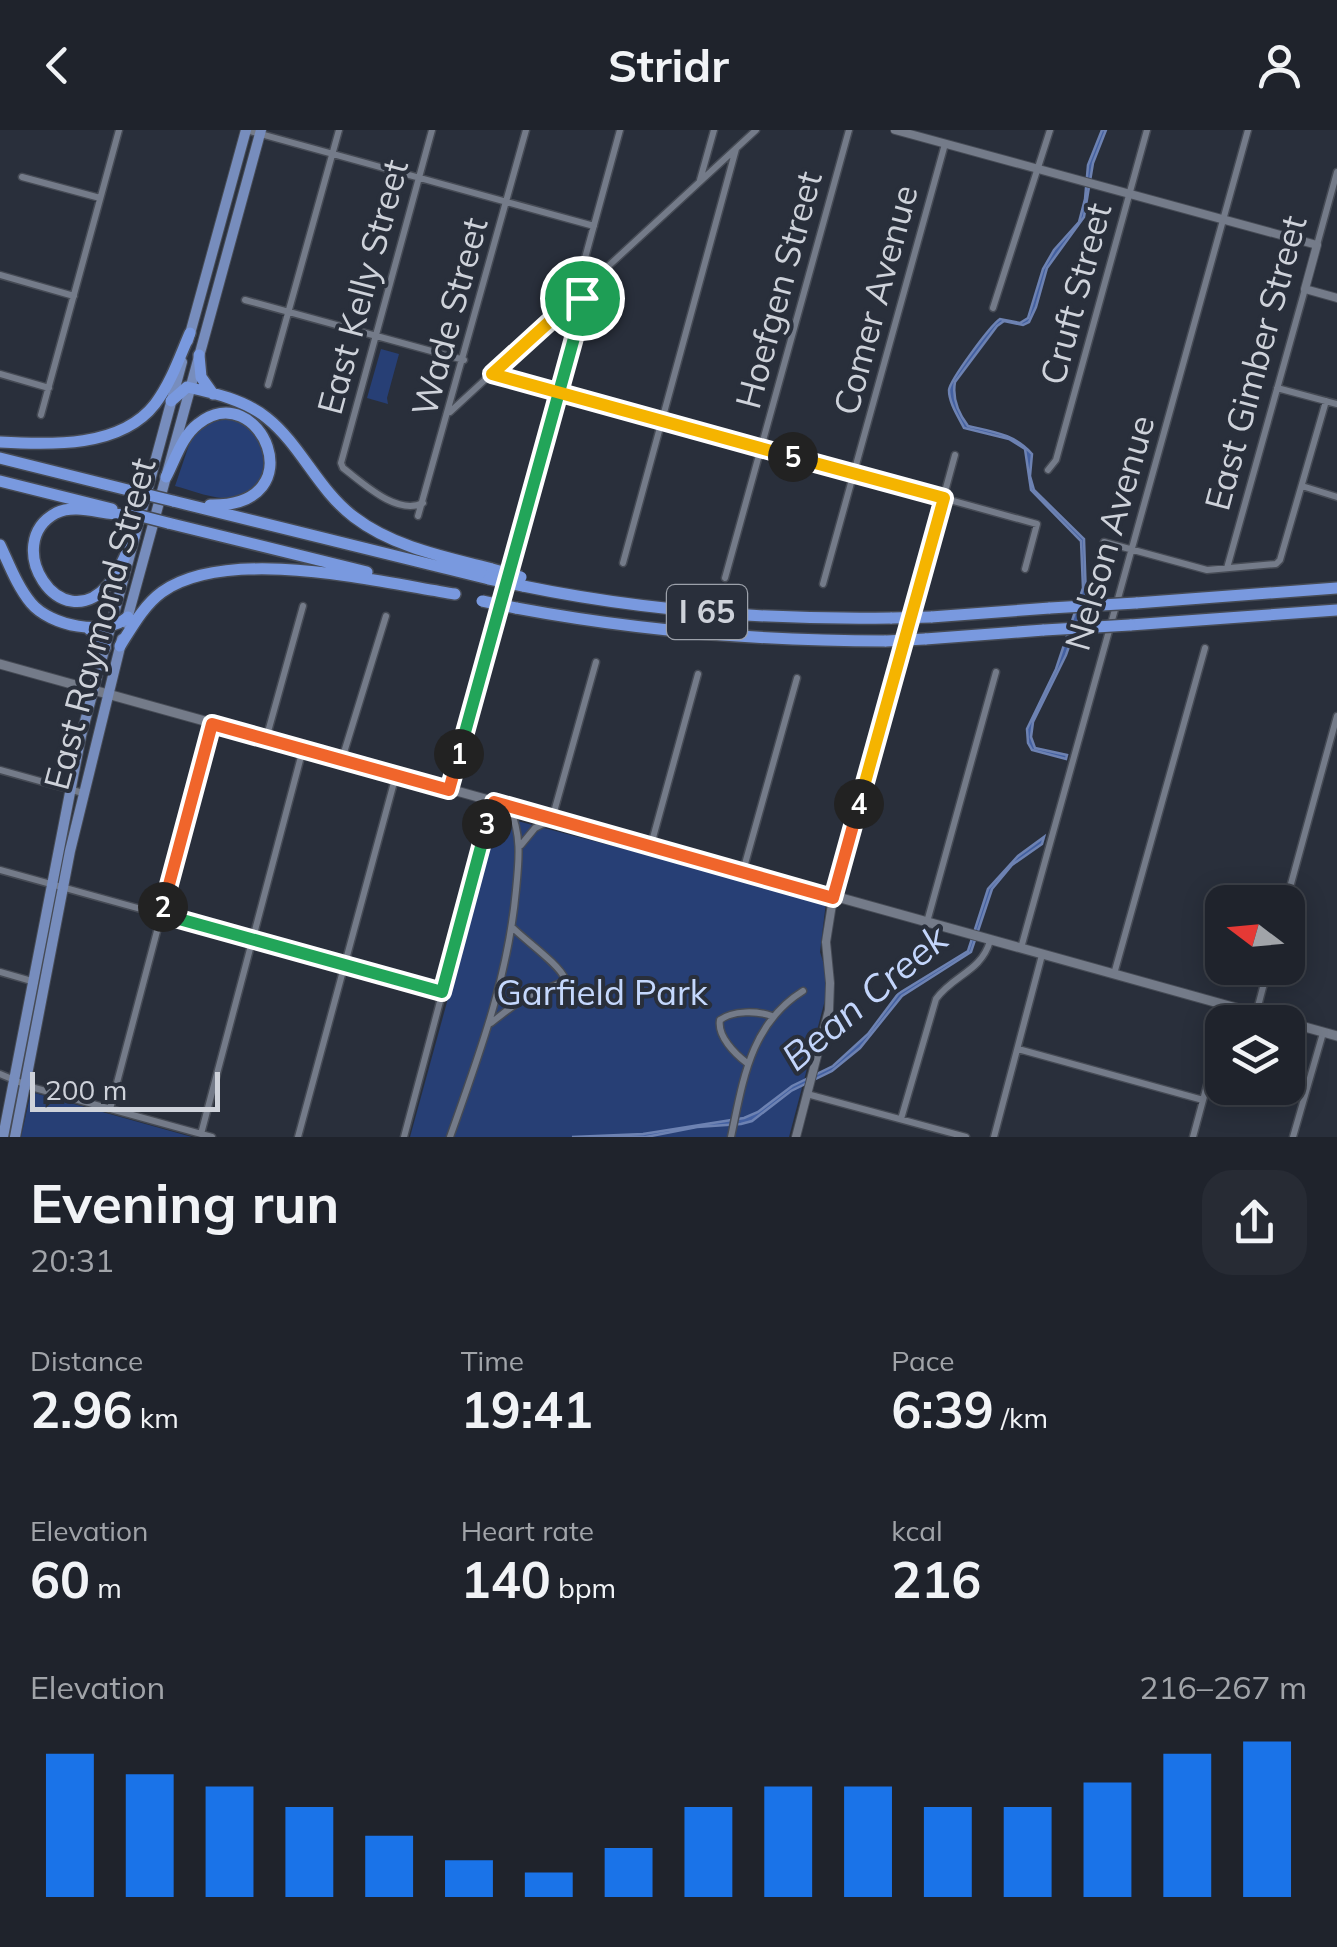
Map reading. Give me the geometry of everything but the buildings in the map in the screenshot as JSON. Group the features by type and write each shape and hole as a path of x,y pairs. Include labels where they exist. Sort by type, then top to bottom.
{"highway":[{"path":"0,442 96,438 129,426 158,399 190,332"},
{"path":"199,355 202,379 213,394"},
{"path":"171,401 180,391 190,388 246,405 274,424 326,491 366,525 408,546 490,574"},
{"path":"166,477 188,435 204,420 231,414 260,429 271,456 269,474 261,489 236,504 190,505"},
{"name":"I 65","path":"0,458 607,602 782,618 892,618 1337,588"},
{"name":"I 65","path":"0,481 516,608 615,624 730,636 886,641 1337,610"},
{"path":"127,514 73,509 51,515 36,529 29,561 36,580 51,594 63,599 93,596 111,582 134,537"},
{"path":"0,545 20,586 36,608 50,616 81,625 110,627 128,617"},
{"path":"120,646 155,598 174,584 206,574 293,570 456,594"},
{"path":"81,625 98,636 105,648"}],"main road":[{"name":"East Raymond Street","path":"58,886 70,789 94,689 246,130"},
{"name":"East Raymond Street","path":"3,1137 58,886 107,692 261,132"},
{"path":"0,664 1225,1005"},
{"name":"East Raymond Street","path":"15,1137 39,983"},
{"path":"1305,1027 1337,1036"},
{"path":"1326,1033 1337,1028"}],"street":[{"path":"42,415 119,130"},
{"path":"246,130 594,226"},
{"path":"268,385 338,130"},
{"name":"East Kelly Street","path":"422,504 404,507 375,492 343,468 342,457 432,130"},
{"name":"Wade Street","path":"418,516 526,130"},
{"path":"449,790 582,309 579,280 620,130"},
{"path":"700,182 714,130"},
{"path":"450,412 756,130"},
{"name":"Hoefgen Street","path":"725,578 849,130"},
{"path":"895,130 1317,246"},
{"path":"994,308 1050,130"},
{"name":"Cruft Street","path":"1048,470 1056,460 1147,130"},
{"name":"Nelson Avenue","path":"1020,949 1248,130"},
{"name":"Comer Avenue","path":"823,584 945,144"},
{"path":"623,563 736,149"},
{"name":"East Gimber Street","path":"1227,568 1337,172"},
{"path":"22,177 100,198"},
{"path":"0,275 74,296"},
{"path":"1305,289 1337,298"},
{"path":"245,300 464,360"},
{"path":"0,374 49,388"},
{"path":"492,374 1037,524 1025,569"},
{"path":"1277,388 1337,404"},
{"path":"1104,542 1197,568 1272,566 1280,560 1326,401"},
{"path":"796,1137 830,1001 826,942 833,898 955,455"},
{"path":"1302,486 1337,497"},
{"path":"266,739 302,606"},
{"path":"341,760 386,616"},
{"path":"1114,975 1204,648"},
{"path":"519,847 535,828 552,818 596,662"},
{"path":"927,924 996,672"},
{"path":"650,846 698,674"},
{"path":"743,872 797,678"},
{"path":"1291,885 1337,716"},
{"path":"110,1109 212,724"},
{"path":"201,1134 303,749"},
{"path":"0,770 83,793"},
{"path":"298,1137 396,775"},
{"path":"404,1137 494,802"},
{"path":"450,1137 490,1024 512,928 519,847 516,820 509,806"},
{"path":"0,870 442,992"},
{"path":"490,1024 520,1000 538,990 560,985 565,979 562,971 512,928"},
{"path":"901,1119 936,999 949,984 979,965 988,940"},
{"path":"994,1137 1042,955"},
{"path":"0,972 39,983"},
{"path":"731,1136 747,1062 773,1017 803,991"},
{"path":"747,1062 736,1055 720,1032 720,1020 727,1014 757,1012 773,1017"},
{"path":"1293,1137 1320,1038 1326,1033"},
{"path":"1018,1049 1203,1100"},
{"path":"0,1074 212,1137"},
{"path":"808,1090 966,1137"},
{"path":"1193,1137 1205,1093"}],"green space":[{"path":"381,349 399,354 388,404 367,398"},
{"path":"230,418 253,427 262,445 266,465 260,481 229,498 175,486 191,439 204,424"},
{"name":"Garfield Park","path":"498,816 826,902 820,952 827,974 825,1000 789,1137 410,1137"},
{"path":"31,1092 192,1137 21,1137"}],"shaded area":[{"path":"1102,130 1106,130 1093,163 1084,217 1047,268 1029,322 1023,325 1004,321 997,326 954,388 957,406 968,426 1011,438 1032,454 1030,476 1034,490 1084,539 1086,598 1066,655 1033,722 1031,737 1035,748 1067,755 1066,759 1032,750 1027,729 1056,669 1083,588 1081,541 1031,490 1025,449 1009,439 964,428 949,390 971,353 1000,319 1020,323 1028,318 1043,269 1079,222 1088,165"},
{"name":"Bean Creek","path":"1044,837 1042,844 1012,865 992,889 971,952 902,996 860,1048 832,1071 791,1091 752,1121 741,1124 646,1137 572,1137 643,1134 744,1118 792,1086 833,1066 868,1034 898,994 968,951 988,889 1018,856"}],"route":[{"path":"582,298 581,293 492,374 559,392 714,434 944,498 833,898 494,802 442,992 161,914 212,724 449,790 514,548 559,392 582,309 582,298"}]}
